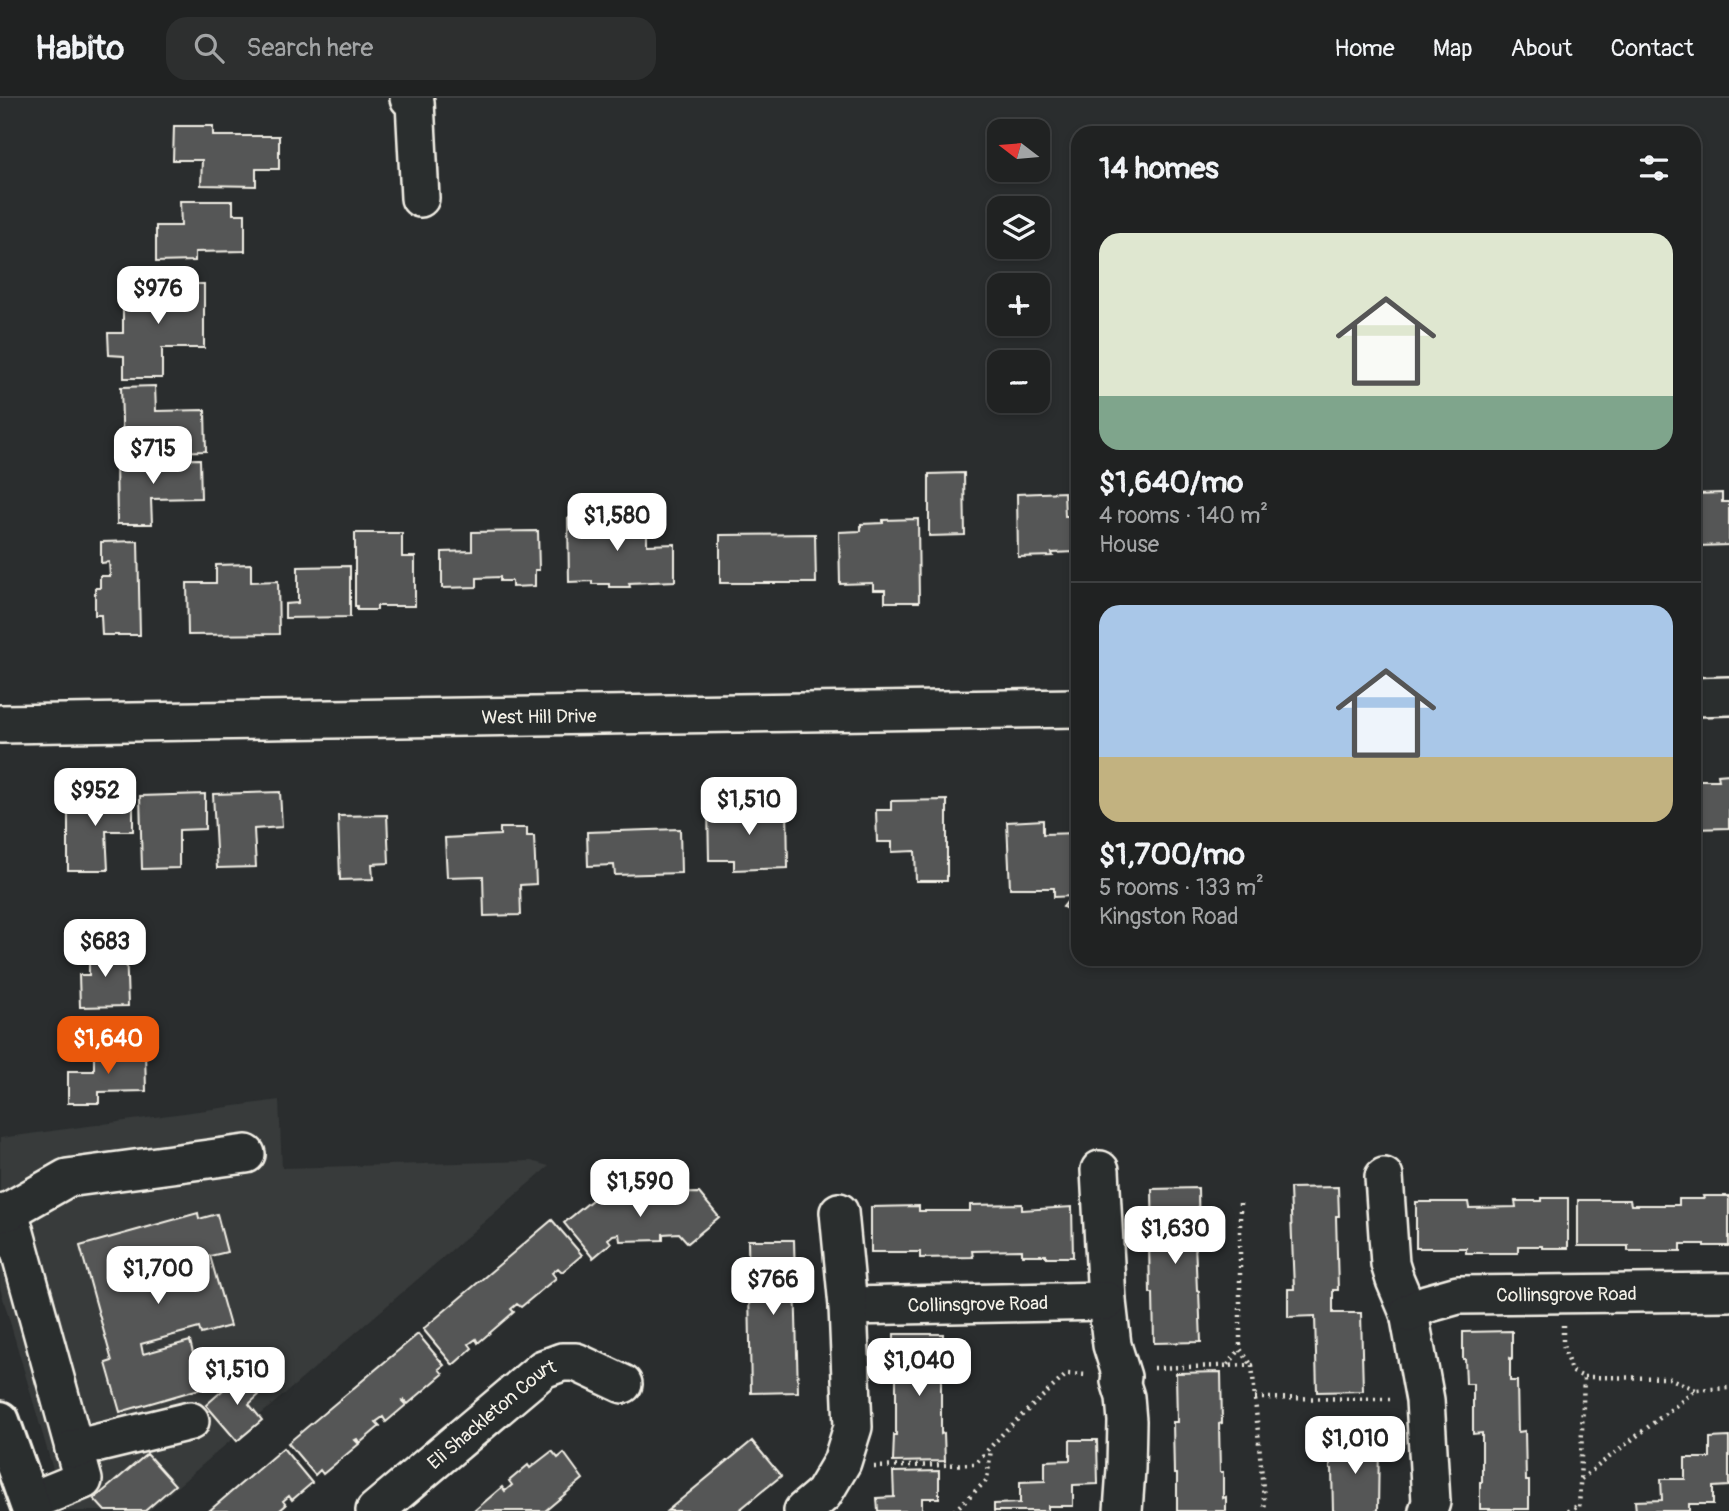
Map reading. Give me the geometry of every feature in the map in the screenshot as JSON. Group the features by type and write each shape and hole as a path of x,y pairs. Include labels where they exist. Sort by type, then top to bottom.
{"main road":[{"path":"0,1421 31,1507"}],"street":[{"path":"410,98 415,102 420,198"},
{"path":"1701,697 1729,696"},
{"name":"West Hill Drive","path":"0,724 1071,708"},
{"path":"31,1507 83,1480 5,1212 67,1178 246,1154"},
{"path":"1100,1170 1107,1301 1112,1345 1122,1377 1120,1381 1125,1397 1127,1421 1123,1511"},
{"path":"1384,1177 1390,1264 1409,1313 1425,1399 1431,1502 1429,1511"},
{"path":"803,1511 822,1494 842,1462 853,1427 848,1306 839,1212"},
{"name":"Collinsgrove Road","path":"1409,1313 1426,1304 1458,1295 1729,1292"},
{"name":"Collinsgrove Road","path":"848,1306 1107,1301"},
{"name":"Eli Shackleton Court","path":"375,1511 543,1370 562,1362 576,1362 623,1384"},
{"path":"74,1449 190,1421"}],"path":[{"path":"1228,1366 1240,1349 1240,1203"},
{"path":"1564,1294 1563,1346 1572,1371 1584,1377 1669,1378 1696,1390 1729,1388"},
{"path":"1240,1349 1252,1365"},
{"path":"1568,1511 1579,1508 1584,1377"},
{"path":"1580,1480 1696,1390"},
{"path":"1255,1398 1425,1399"},
{"path":"954,1511 987,1480 991,1447"}],"shaded area":[{"path":"279,1100 282,1168 531,1161 549,1166 149,1511 65,1511 0,1288 0,1138"}],"building":[{"path":"174,126 213,126 213,136 279,136 279,169 256,169 256,186 201,185 202,160 173,160"},
{"path":"180,201 233,201 233,214 245,214 245,251 195,252 195,261 156,262 156,226 181,226"},
{"path":"125,284 204,284 204,348 162,348 162,378 124,378 124,356 109,355 108,333 123,333"},
{"path":"155,386 156,411 205,410 206,451 123,453 121,387"},
{"path":"200,459 201,498 151,499 152,524 117,524 116,460"},
{"path":"964,473 965,535 929,536 929,474"},
{"path":"1064,492 1065,516 1071,516 1071,552 1052,553 1053,556 1018,557 1017,494"},
{"path":"1722,493 1722,502 1729,502 1729,545 1701,546 1701,494"},
{"path":"647,517 647,545 675,544 675,581 629,583 630,587 609,587 609,584 592,584 592,581 569,582 568,518"},
{"path":"918,519 919,602 885,602 885,590 873,590 873,583 840,584 839,532 861,531 861,524 883,523 883,520"},
{"path":"538,531 539,570 535,570 535,586 512,587 512,581 500,581 500,577 477,578 477,587 442,588 442,552 472,551 472,532"},
{"path":"355,533 402,533 402,557 415,557 415,606 377,606 377,610 357,610"},
{"path":"815,534 816,583 720,583 720,535"},
{"path":"138,541 140,635 102,635 101,615 95,615 95,588 100,588 100,576 110,576 109,562 101,563 101,542"},
{"path":"251,564 251,582 278,581 279,634 188,635 187,583 216,583 216,565"},
{"path":"350,566 350,617 285,618 285,604 298,603 298,567"},
{"path":"1729,774 1729,828 1701,829 1701,780 1719,780 1718,775"},
{"path":"280,792 282,827 254,829 256,867 217,868 213,794"},
{"path":"205,794 205,829 179,830 179,868 142,869 140,796"},
{"path":"133,795 133,831 106,831 108,870 68,870 68,796"},
{"path":"947,800 947,881 916,881 915,851 892,852 892,842 877,842 876,810 891,810 891,801"},
{"path":"787,806 788,868 734,870 734,860 709,860 708,808"},
{"path":"387,815 389,863 372,864 373,879 340,880 338,816"},
{"path":"1043,820 1043,834 1071,833 1071,896 1054,897 1054,888 1010,888 1007,822"},
{"path":"500,828 527,828 527,836 534,836 536,884 520,885 521,915 484,916 483,876 447,877 445,838 500,835"},
{"path":"680,829 681,873 615,875 614,865 588,866 587,832"},
{"path":"1071,897 1071,911 1063,907"},
{"path":"126,947 128,1006 80,1007 79,975 89,975 89,948"},
{"path":"145,1051 146,1091 99,1092 99,1103 68,1103 68,1071 94,1071 94,1052"},
{"path":"1338,1187 1338,1290 1333,1290 1333,1313 1361,1313 1363,1391 1317,1392 1315,1316 1288,1317 1288,1289 1294,1289 1290,1188"},
{"path":"1198,1188 1199,1242 1195,1242 1201,1342 1154,1343 1149,1243 1153,1243 1152,1189"},
{"path":"699,1193 719,1217 688,1243 679,1233 663,1234 663,1240 620,1241 619,1234 608,1239 611,1243 593,1258 564,1223 598,1195"},
{"path":"1703,1196 1729,1196 1729,1246 1681,1244 1681,1251 1628,1251 1628,1246 1578,1246 1578,1200 1630,1200 1631,1205 1679,1205 1679,1199 1704,1199"},
{"path":"1542,1198 1568,1198 1568,1248 1518,1246 1518,1253 1466,1253 1466,1248 1416,1248 1416,1202 1468,1202 1469,1208 1516,1207 1515,1201 1542,1201"},
{"path":"1022,1204 1022,1210 1072,1207 1073,1257 1022,1255 1022,1250 972,1251 973,1257 920,1258 920,1252 871,1252 871,1207 919,1206 919,1211 970,1211 970,1205"},
{"path":"198,1213 199,1219 217,1214 227,1252 210,1256 230,1326 201,1334 199,1328 141,1344 143,1354 190,1341 194,1357 212,1352 220,1383 120,1412 106,1363 112,1361 80,1246"},
{"path":"552,1220 582,1255 562,1272 558,1268 552,1273 556,1278 521,1307 517,1304 511,1309 514,1312 478,1343 476,1339 469,1344 472,1348 453,1365 423,1329"},
{"path":"748,1240 794,1240 798,1392 751,1393"},
{"path":"1512,1331 1510,1381 1517,1381 1518,1432 1525,1431 1529,1509 1480,1509 1482,1433 1473,1434 1473,1384 1466,1384 1463,1332"},
{"path":"418,1334 444,1365 439,1369 443,1374 408,1404 402,1401 406,1405 386,1422 383,1417 376,1422 380,1426 360,1443 355,1440 359,1444 323,1474 320,1470 315,1475 288,1443"},
{"path":"894,1334 943,1334 941,1434 944,1433 945,1461 893,1462 896,1435"},
{"path":"1221,1372 1220,1472 1223,1472 1226,1511 1177,1511 1173,1422 1177,1422 1176,1373"},
{"path":"245,1374 261,1393 249,1404 262,1420 237,1441 206,1405"},
{"path":"1729,1437 1729,1486 1713,1487 1713,1504 1689,1504 1689,1511 1636,1511 1635,1501 1662,1500 1661,1479 1685,1479 1685,1458 1710,1458 1710,1438"},
{"path":"1070,1440 1097,1440 1098,1484 1073,1485 1073,1506 1048,1506 1048,1511 994,1511 994,1504 1020,1503 1020,1482 1045,1481 1045,1461 1070,1460"},
{"path":"752,1441 781,1476 738,1511 667,1511"},
{"path":"1379,1441 1378,1511 1333,1511 1330,1442"},
{"path":"283,1448 312,1483 292,1500 289,1496 283,1501 286,1505 279,1511 209,1511"},
{"path":"552,1451 558,1458 564,1453 583,1479 545,1511 474,1511 502,1487 505,1491 512,1485 509,1481 528,1465 530,1468"},
{"path":"147,1454 175,1485 145,1511 105,1511 94,1499"},
{"path":"939,1471 939,1498 922,1498 922,1511 878,1511 877,1498 894,1497 893,1472"}]}
